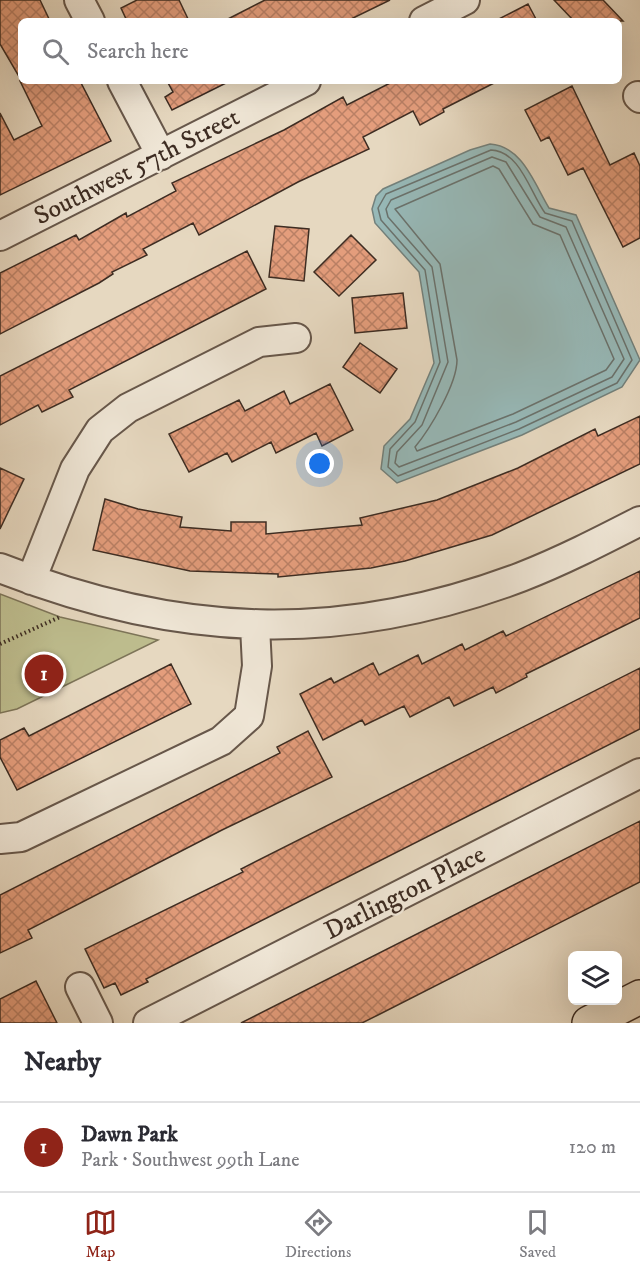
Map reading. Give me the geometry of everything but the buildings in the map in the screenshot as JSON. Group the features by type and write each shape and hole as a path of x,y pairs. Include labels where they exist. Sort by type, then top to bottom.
{"main road":[{"path":"589,1023 640,997"}],"street":[{"path":"79,0 88,18"},
{"path":"430,18 465,0"},
{"path":"124,84 160,155"},
{"name":"Southwest 57th Street","path":"0,236 300,84"},
{"path":"31,580 75,469 100,430 128,408 259,342 296,338"},
{"path":"0,568 31,580 129,610 191,621 255,626 321,623 380,616 425,606 521,577 571,556 640,521"},
{"path":"0,839 21,837 221,741 249,716 256,666 255,626"},
{"name":"Darlington Place","path":"164,1020 640,773"},
{"path":"80,987 98,1023"}],"path":[{"path":"0,644 60,617"}],"shaded area":[{"path":"0,594 60,617 158,640 17,709 0,713"}],"water":[{"path":"490,144 511,151 519,159 549,208 576,215 640,360 622,387 522,435 397,483 381,469 384,446 410,419 434,363 419,272 375,223 372,209 376,196 383,189 470,150"}],"place":[{"name":"Dawn Park","path":"44,674"}]}
